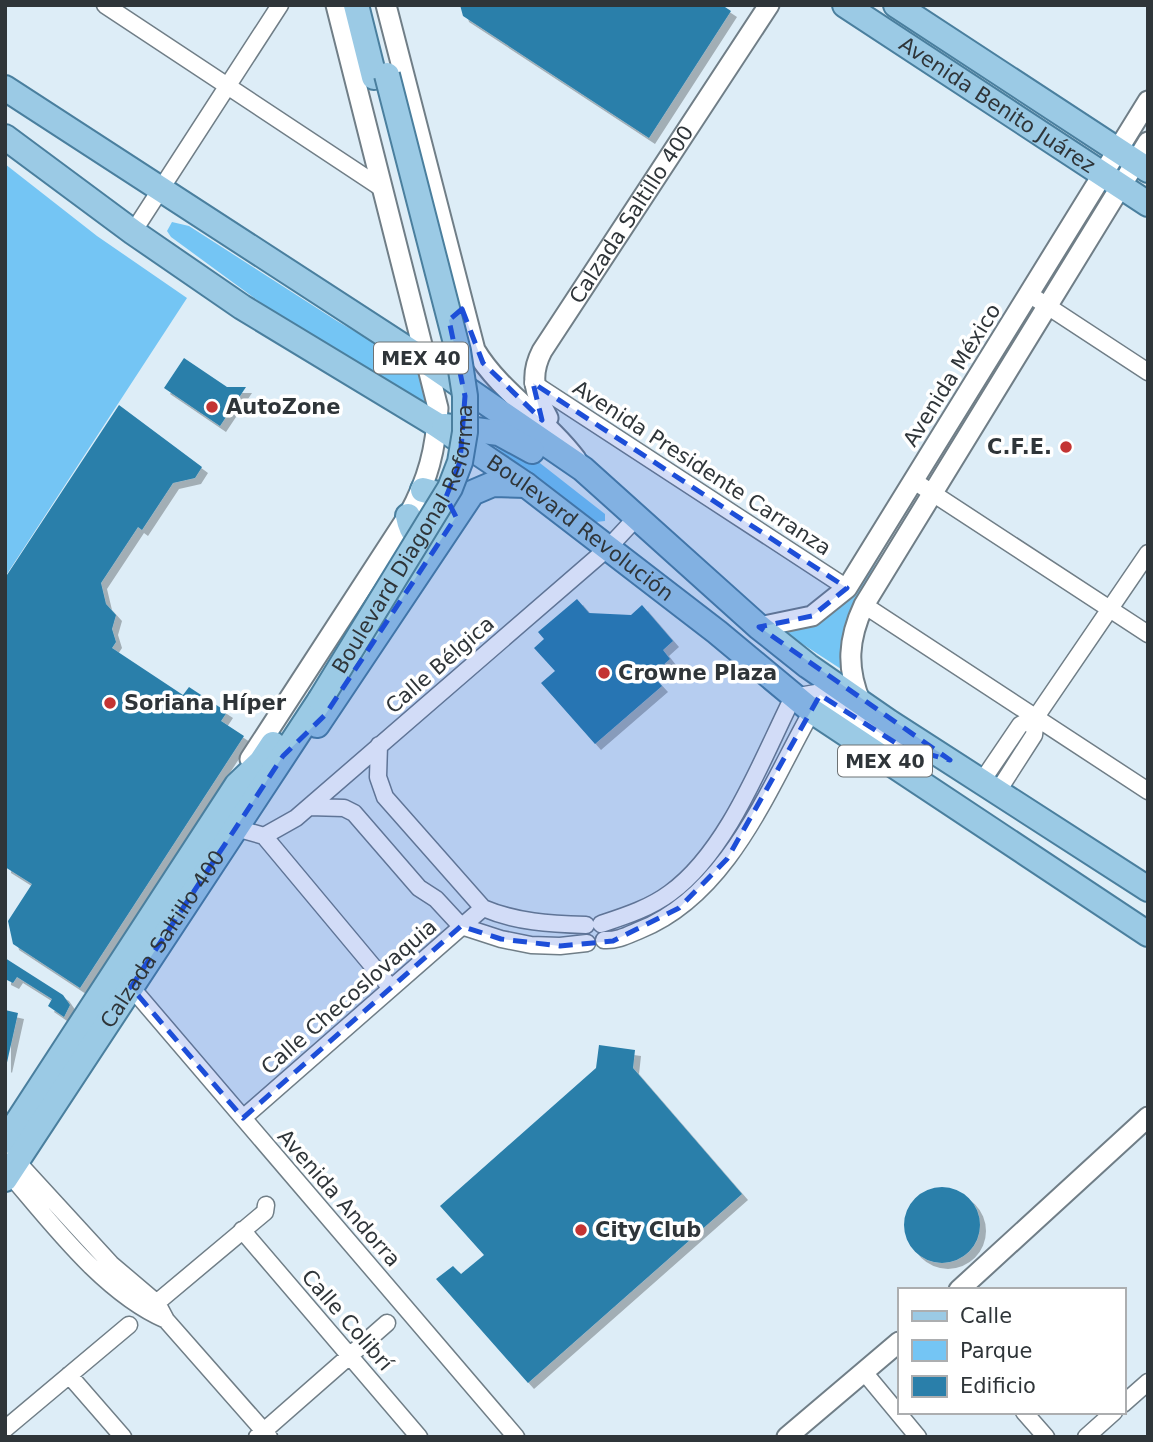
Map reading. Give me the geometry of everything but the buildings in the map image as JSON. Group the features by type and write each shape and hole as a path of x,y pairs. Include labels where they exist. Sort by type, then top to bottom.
{"main road":[{"name":"Boulevard Diagonal Reforma","path":"356,5 381,76"},
{"name":"Boulevard Diagonal Reforma","path":"313,697 429,500 448,456 453,429 450,381 381,76 371,5"},
{"name":"Avenida Benito Juárez","path":"845,5 1148,204"},
{"name":"Avenida Benito Juárez","path":"896,5 1137,156"},
{"name":"MEX 40","path":"5,88 427,362 583,469 759,627 861,703 1148,889"},
{"name":"Boulevard Revolución","path":"5,137 133,232 243,307 437,425 526,485 717,632 803,704 1148,934"},
{"path":"437,425 471,432 499,433 517,440 565,474 609,493"},
{"path":"283,756 309,734 325,715 472,493 493,484 526,485"},
{"path":"423,490 445,496 454,508 456,517"},
{"path":"408,516 418,538 431,544 441,542"},
{"name":"Calzada Saltillo 400","path":"8,1162 131,987 236,828 283,756 313,697"},
{"name":"Calzada Saltillo 400","path":"8,1162 237,785 261,762 313,697"}],"street":[{"path":"105,5 383,189"},
{"path":"133,232 280,5"},
{"path":"237,785 250,757 408,516 423,490 435,454 438,408 414,304 336,5"},
{"path":"386,5 462,309 475,350 483,363 555,432"},
{"name":"Calzada Saltillo 400","path":"533,383 534,365 541,351 769,5"},
{"name":"Avenida México","path":"759,627 812,616 847,588 1029,294 1111,181 1137,156 1148,101"},
{"name":"Avenida México","path":"861,703 850,664 850,643 864,605 1047,306 1111,181"},
{"path":"1029,294 1148,372"},
{"path":"414,304 420,315 430,321 443,323 454,318 462,309"},
{"path":"533,383 537,399 555,432 583,469"},
{"name":"Avenida Presidente Carranza","path":"533,383 847,588"},
{"path":"914,481 1148,634"},
{"name":"Calle Bélgica","path":"264,836 309,807 608,548 637,517"},
{"path":"990,786 1034,734 1037,717 1148,553"},
{"path":"864,605 1148,791"},
{"path":"309,807 344,808 354,813 419,888 436,899 461,926 501,939 560,946 587,943 582,932 597,929 648,906 671,893 691,875 729,823 803,704 816,693 901,747 950,760"},
{"path":"379,746 378,777 385,797 483,908 534,922 597,929 613,941 650,926 698,893 727,859 744,832 803,704"},
{"path":"729,823 744,832"},
{"path":"236,828 264,836 391,988"},
{"name":"Calle Checoslovaquia","path":"243,1118 483,908"},
{"name":"Avenida Andorra","path":"131,987 516,1437"},
{"path":"961,1288 1148,1117"},
{"path":"8,1162 100,1275 151,1307 166,1320 263,1435 387,1323"},
{"path":"151,1307 265,1212 266,1205"},
{"name":"Calle Colibrí","path":"242,1230 419,1437"},
{"path":"5,1429 129,1325"},
{"path":"788,1437 898,1343"},
{"path":"864,1372 898,1413"},
{"path":"69,1376 123,1437"},
{"path":"1125,1402 1148,1382"},
{"path":"899,1414 918,1437"},
{"path":"1026,1414 1046,1437"},
{"path":"1086,1437 1112,1414"}],"highlighted area":[{"path":"462,309 483,363 542,420 533,383 847,588 812,616 759,627 950,760 902,747 820,695 727,859 679,908 613,941 560,946 501,939 461,926 243,1118 131,987 283,756 325,715 456,517 446,497 460,462 465,396 449,320"}],"green space":[{"path":"5,164 97,236 187,298 5,577"},
{"path":"172,222 189,226 337,321 421,370 434,409 268,308 171,237 167,231"},
{"path":"490,443 522,449 605,514 605,521 596,522"},
{"path":"887,544 856,604 841,669 784,632 828,612 850,596"}],"place":[{"name":"AutoZone","path":"212,407"},
{"name":"C.F.E.","path":"1066,447"},
{"name":"Crowne Plaza","path":"604,673"},
{"name":"Soriana Híper","path":"110,703"},
{"name":"City Club","path":"581,1230"}]}
